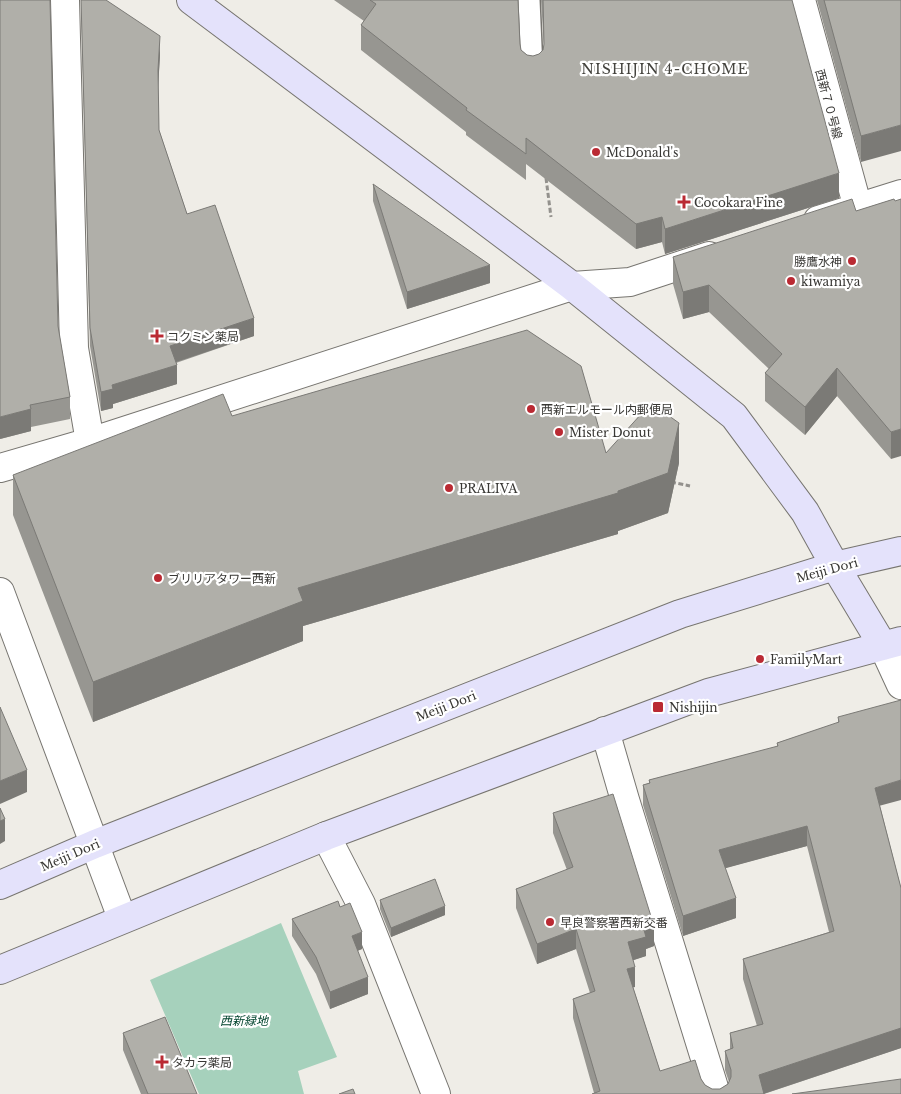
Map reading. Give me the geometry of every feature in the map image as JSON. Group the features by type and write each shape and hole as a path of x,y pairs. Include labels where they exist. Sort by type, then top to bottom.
{"street":[{"path":"65,0 74,348 90,442"},
{"path":"191,0 572,286 734,416 805,512 835,566 892,643 901,685"},
{"name":"西新７０号線","path":"801,0 858,208"},
{"path":"791,229 901,194"},
{"path":"0,468 90,442 572,286 630,282 734,248"},
{"name":"Meiji Dori","path":"0,884 95,844 680,614 835,566 901,551"},
{"path":"0,592 122,918"},
{"path":"0,970 122,918 326,836 708,693 892,643"},
{"path":"606,731 628,809 716,1094"},
{"path":"326,836 361,904 436,1094"}],"lane":[{"path":"529,0 532,70"}],"path":[{"path":"546,177 552,216"},
{"path":"666,480 690,486"}],"green space":[{"name":"西新緑地","path":"281,923 337,1057 298,1071 304,1094 199,1094 150,980"}],"building":[{"path":"0,0 50,0 58,326 70,397 30,405 31,409 0,417"},
{"path":"81,0 106,0 160,36 158,70 159,130 187,214 215,205 254,318 170,346 177,365 112,385 113,389 101,392 90,328"},
{"path":"370,0 518,0 521,50 527,55 533,56 543,50 543,0 792,0 839,173 665,229 662,217 636,224 526,138 526,154 466,110 467,108 361,25 376,4"},
{"path":"824,0 901,0 901,125 861,136"},
{"path":"373,184 490,265 407,292"},
{"path":"852,199 856,211 894,199 895,201 901,199 901,429 891,432 837,368 805,407 765,373 782,354 709,285 683,292 673,257"},
{"path":"527,330 581,366 606,453 651,403 679,423 668,473 618,491 618,493 298,588 303,601 93,682 13,475 223,394 232,416"},
{"path":"901,700 901,780 875,788 901,888 901,1028 759,1075 764,1094 592,1094 600,1091 573,999 595,991 576,929 537,944 516,889 573,867 553,813 613,794 654,926 644,930 646,937 628,942 635,967 627,969 660,1071 695,1060 705,1085 712,1089 720,1089 728,1084 731,1077 731,1070 725,1051 733,1048 730,1033 763,1024 743,959 834,931 807,826 719,850 736,898 683,916 643,785 650,783 649,780 778,746 777,743 839,722 838,717"},
{"path":"0,707 27,770 0,781"},
{"path":"0,808 5,819 0,821"},
{"path":"435,879 445,906 391,928 380,900"},
{"path":"338,901 340,907 350,903 362,932 352,936 368,977 330,992 316,957 292,919"},
{"path":"165,1017 197,1094 148,1094 123,1033"},
{"path":"901,1079 901,1094 792,1094"},
{"path":"353,1089 355,1094 339,1094"}],"place":[{"name":"McDonald's","path":"596,152"},
{"name":"Cocokara Fine","path":"684,202"},
{"name":"勝鷹水神","path":"852,261"},
{"name":"kiwamiya","path":"791,281"},
{"name":"コクミン薬局","path":"157,336"},
{"name":"西新エルモール内郵便局","path":"531,409"},
{"name":"Mister Donut","path":"559,432"},
{"name":"PRALIVA","path":"449,488"},
{"name":"ブリリアタワー西新","path":"158,578"},
{"name":"FamilyMart","path":"760,659"},
{"name":"Nishijin","path":"658,707"},
{"name":"早良警察署西新交番","path":"550,922"},
{"name":"タカラ薬局","path":"162,1062"}],"district":[{"name":"NISHIJIN 4-CHOME","path":"665,69"}]}
